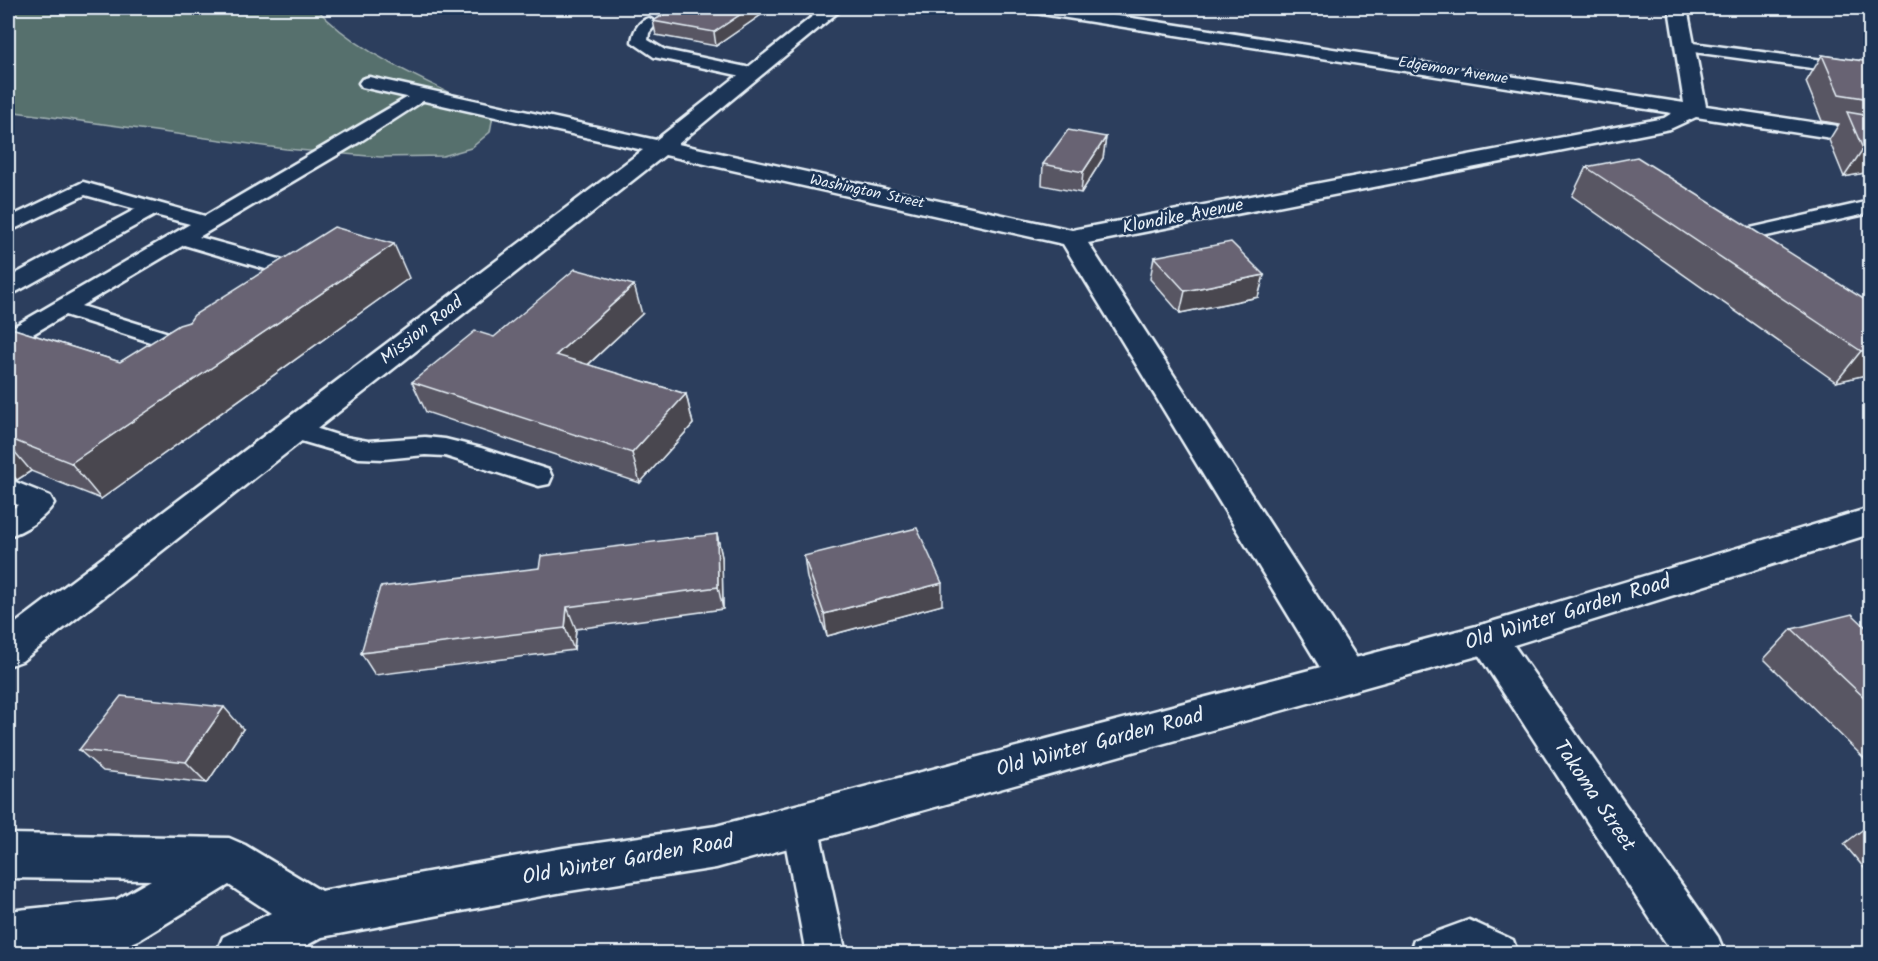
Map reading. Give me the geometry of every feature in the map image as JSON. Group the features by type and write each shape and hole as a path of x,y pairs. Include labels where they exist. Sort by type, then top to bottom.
{"street":[{"name":"Mission Road","path":"8,650 661,147 834,8"},
{"name":"Edgemoor Avenue","path":"1035,8 1696,109 1821,132 1870,138"},
{"path":"1678,8 1696,109"},
{"name":"Washington Street","path":"369,84 1072,238"},
{"name":"Klondike Avenue","path":"1072,238 1670,123 1696,109"},
{"path":"1072,238 1346,675"},
{"name":"Old Winter Garden Road","path":"240,954 317,915 563,870 716,847 800,825 1488,638 1870,521"},
{"name":"Takoma Street","path":"1488,638 1701,954"},
{"path":"8,856 229,860 317,915"},
{"path":"8,935 122,923 229,860"}],"lane":[{"path":"649,23 641,33 640,42 660,54 751,73"},
{"path":"1685,47 1870,71"},
{"path":"8,339 355,137 420,95"},
{"path":"8,226 83,188 207,223"},
{"path":"8,287 154,207"},
{"path":"1783,258 1744,235 1870,207"},
{"path":"181,238 297,271"},
{"path":"62,307 202,351"},
{"path":"293,430 367,450 398,450 431,446 449,449 538,477"},
{"path":"8,489 40,503 8,526"},
{"path":"800,825 826,954"},
{"path":"1428,954 1468,940 1499,954"}],"green space":[{"path":"20,8 316,8 334,26 376,55 493,116 490,132 471,148 443,156 380,157 286,149 8,111 8,12"}],"building":[{"path":"675,8 750,8 714,32 653,21"},
{"path":"1822,55 1870,62 1870,99 1839,94"},
{"path":"1847,112 1870,116 1870,148 1863,149"},
{"path":"1068,130 1106,137 1083,172 1043,164"},
{"path":"1637,157 1870,303 1870,349 1861,351 1586,167"},
{"path":"334,227 394,244 71,463 8,438 8,327 120,362 179,325 189,322 194,315"},
{"path":"1231,242 1264,275 1185,291 1154,257"},
{"path":"575,269 634,285 556,355 686,394 632,453 412,382 475,331 494,337"},
{"path":"917,528 942,583 824,614 804,556"},
{"path":"717,534 718,587 567,607 565,628 361,653 380,587 539,568 541,556"},
{"path":"1852,614 1870,631 1870,703 1792,629"},
{"path":"121,696 224,707 186,762 79,750"}]}
